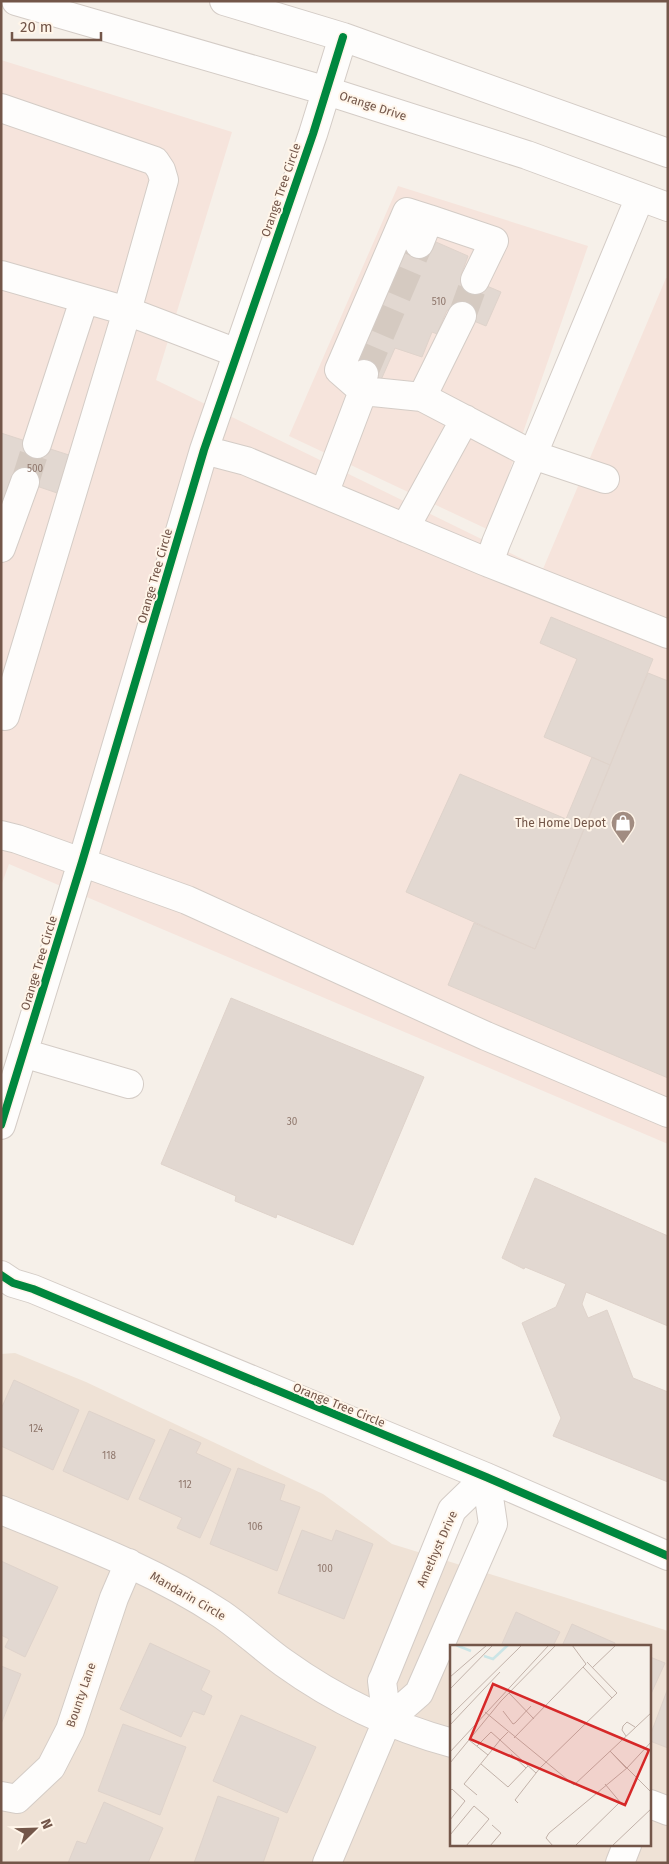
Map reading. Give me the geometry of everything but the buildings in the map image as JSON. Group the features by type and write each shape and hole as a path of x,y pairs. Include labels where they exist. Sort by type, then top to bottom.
{"street":[{"name":"Orange Drive","path":"16,1 327,91 527,155 668,207"},
{"path":"224,1 343,37 668,153"},
{"name":"Orange Tree Circle","path":"1,1125 82,862 204,450 327,91 343,37"},
{"path":"1,108 154,161 161,170 164,180 5,716 1,714"},
{"path":"489,563 640,197"},
{"path":"475,280 494,241 407,212 338,370 364,382 422,397 532,455 605,479"},
{"path":"419,244 429,219"},
{"path":"1,274 126,311 237,353"},
{"path":"37,444 84,300"},
{"path":"422,397 462,316"},
{"path":"324,494 364,382"},
{"path":"405,528 465,420"},
{"path":"204,450 246,461 489,563 668,634"},
{"path":"1,548 25,482"},
{"path":"1,835 17,839 187,900 486,1036 668,1113"},
{"path":"23,1053 130,1084"},
{"name":"Orange Tree Circle","path":"1,1274 13,1282 34,1289 486,1477 668,1556"},
{"path":"327,1863 387,1721 419,1693 493,1524 486,1477"},
{"name":"Amethyst Drive","path":"387,1721 382,1681 452,1510 486,1477"},
{"name":"Mandarin Circle","path":"1,1510 129,1563 221,1614 285,1664 350,1703 387,1721 425,1736 450,1742"},
{"name":"Bounty Lane","path":"1,1796 17,1798 51,1767 70,1730 114,1598 129,1563"},
{"path":"652,1805 668,1811"},
{"path":"620,1863 627,1846"}],"shaded area":[{"path":"1,60 232,132 156,380 543,569 666,278 668,278 668,1144 9,864 1,886"},
{"path":"398,186 588,246 489,530 289,436"},
{"path":"15,1353 86,1382 323,1494 392,1544 668,1631 668,1863 1,1863 1,1354"}],"tunnel":[{"path":"364,373 419,244"},
{"path":"462,316 475,280"},
{"path":"25,482 37,444"}],"cycle path":[{"path":"1,1125 82,862 204,450 313,134 343,37"},
{"path":"1,1275 13,1283 33,1289 486,1477 668,1556"}],"place":[{"name":"The Home Depot","path":"623,844"}]}
